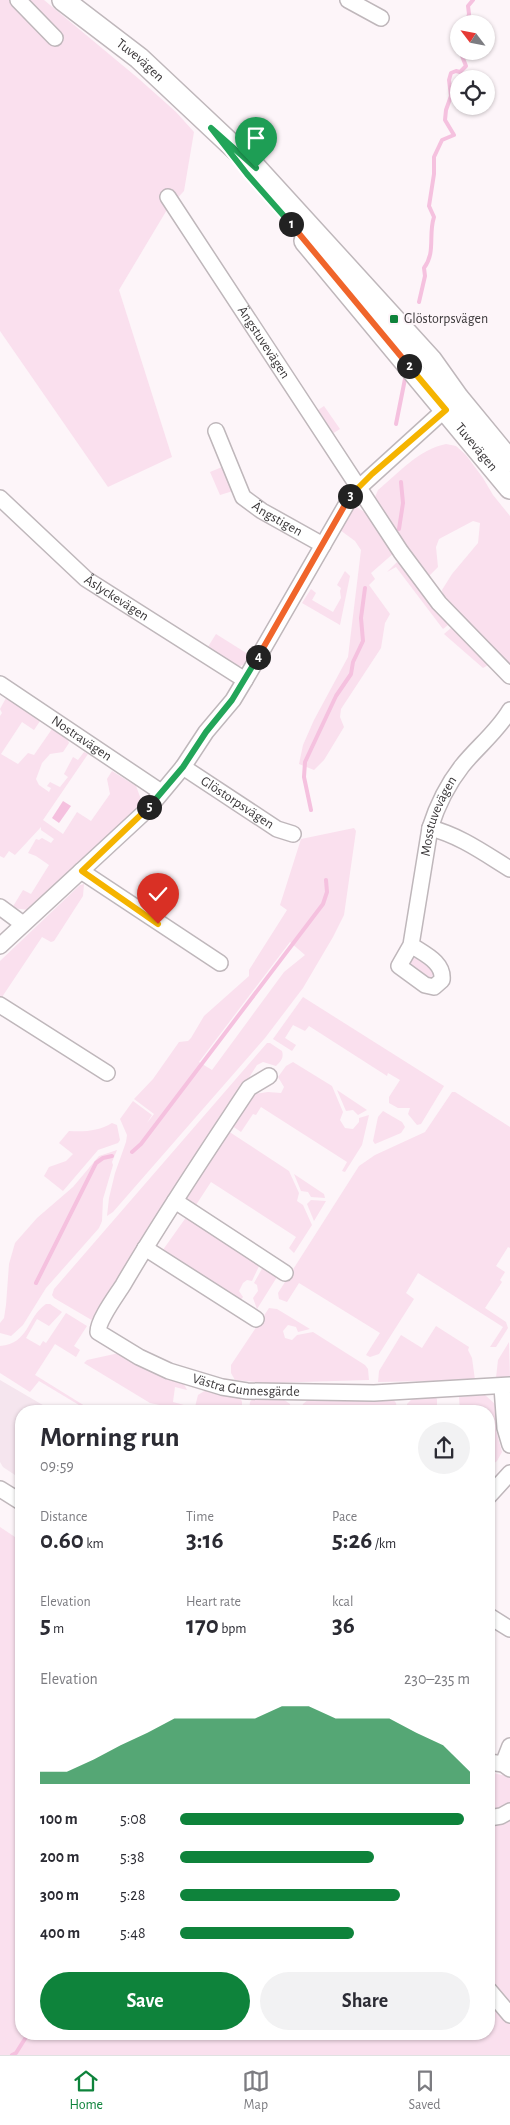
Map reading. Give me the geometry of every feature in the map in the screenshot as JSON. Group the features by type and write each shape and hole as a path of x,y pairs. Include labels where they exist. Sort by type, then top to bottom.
{"main road":[{"name":"Tuvevägen","path":"63,0 139,58 211,128 247,174 452,404 510,461"},
{"name":"Tuvevägen","path":"452,404 510,488"}],"street":[{"path":"18,0 55,38"},
{"path":"348,0 381,18"},
{"name":"Ängstuvevägen","path":"168,197 358,487"},
{"path":"0,946 148,809 183,767 206,732 232,700 245,680 349,498 358,487 452,404"},
{"name":"Ängstigen","path":"216,431 244,497 262,510 323,545"},
{"path":"358,487 401,552 439,603 510,676"},
{"name":"Åslyckevägen","path":"0,498 86,580 245,680"},
{"name":"Nostravägen","path":"0,684 161,792"},
{"name":"Mosstuvevägen","path":"411,945 430,828 435,812 462,765 502,724 510,710"},
{"name":"Glöstorpsvägen","path":"183,767 277,829 293,834"},
{"path":"430,828 457,837 510,869"},
{"path":"82,871 158,924 220,963"},
{"path":"0,907 23,924"},
{"path":"0,1005 107,1073"},
{"name":"Västra Gunnesgärde","path":"269,1076 249,1088 145,1248 105,1315 98,1328 98,1332 139,1357 168,1371 222,1387 254,1391 374,1393 506,1386 505,1428 510,1445"},
{"path":"175,1201 285,1273"},
{"path":"145,1248 256,1319"},
{"path":"495,1489 510,1473"},
{"path":"0,1489 15,1498"},
{"path":"495,1620 510,1629"},
{"path":"501,1765 510,1746"},
{"path":"495,1817 509,1813"},
{"path":"495,1997 510,2015"}],"shaded area":[{"path":"0,0 44,0 139,79 176,112 194,132 184,191 168,208 119,290 172,457 108,487 0,331"},
{"path":"324,406 340,429 332,434 318,413 318,410"},
{"path":"446,444 456,446 466,455 493,495 510,516 510,666 444,600 442,590 452,574 478,543 480,523 473,521 439,539 436,547 438,567 428,577 375,503 378,490 410,462 427,451"},
{"path":"222,467 233,491 220,495 210,472"},
{"path":"355,506 366,513 395,552 371,573 375,579 369,585 390,614 385,623 381,648 341,709 340,717 344,727 324,760 314,770 299,764 303,745 314,720 348,657 361,550 355,541 340,530"},
{"path":"397,562 448,625 443,629 396,567 387,572"},
{"path":"345,571 350,576 340,625 302,603 311,589 316,593 312,600 333,612 341,598 341,588 337,585"},
{"path":"451,628 490,664 483,668 444,634"},
{"path":"216,634 251,656 247,663 238,667 206,650"},
{"path":"6,698 40,721 34,730 22,722 1,754 18,764 28,753 34,755 52,729 68,740 69,743 63,752 50,754 42,763 36,779 39,785 49,792 51,788 47,786 50,782 60,787 68,777 64,774 73,757 78,760 84,752 88,754 43,820 63,834 77,812 91,821 110,794 107,779 112,771 136,786 142,802 140,807 29,910 12,908 23,890 31,894 49,865 28,853 36,839 42,838 51,843 54,839 41,830 41,827 15,855 9,851 4,858 0,856 0,716 2,713 0,709"},
{"path":"63,801 71,806 59,823 52,818"},
{"path":"354,828 356,831 344,915 333,937 303,988 265,1038 113,1212 107,1216 115,1173 127,1135 120,1119 133,1101 152,1115 147,1123 154,1114 134,1099 153,1079 179,1042 188,1041 204,1016 249,976 249,970 287,910 280,905 301,839","holes":["290,942 305,955 284,972 212,1070 199,1062"]},
{"path":"84,884 83,896 54,941 51,942 42,937 0,1000 0,961 80,885"},
{"path":"411,958 415,958 433,970 434,973 430,980 406,964"},
{"path":"303,997 444,1086 421,1124 417,1125 408,1114 410,1108 398,1108 389,1103 389,1097 400,1080 388,1073 387,1076 309,1026 305,1031 293,1025 285,1038 296,1045 292,1051 273,1039"},
{"path":"267,1043 282,1051 281,1061 276,1066 263,1062 257,1065 95,1322 54,1298 52,1295 54,1289"},
{"path":"293,1062 332,1086 343,1112 340,1120 345,1128 353,1129 359,1122 359,1118 369,1115 362,1145 345,1172 342,1171 347,1162 261,1107 256,1115 253,1114 241,1132 228,1123 254,1094 281,1093 284,1087 278,1077 286,1066"},
{"path":"337,1090 367,1110 358,1115 353,1110 346,1111"},
{"path":"452,1092 455,1092 510,1127 510,1248 508,1247 496,1266 505,1272 500,1280 502,1282 485,1308 506,1322 508,1328 496,1347 490,1347 503,1327 418,1273 406,1293 414,1299 379,1354 370,1357 366,1355 380,1333 299,1283 287,1302 279,1299 278,1293 359,1166 375,1155 425,1132"},
{"path":"383,1111 402,1122 405,1127 401,1133 375,1144 373,1141 378,1117"},
{"path":"112,1123 117,1125 120,1140 118,1143 98,1150 63,1191 44,1176 49,1167 66,1161 73,1154 59,1143 69,1131 92,1130"},
{"path":"228,1131 289,1171 299,1193 297,1201 303,1205 312,1225 294,1253 289,1248 296,1237 211,1182 194,1208 178,1201 219,1144 222,1145"},
{"path":"117,1150 112,1162 113,1165 103,1199 102,1221 99,1228 46,1288 23,1325 11,1336 0,1333 0,1323 4,1318 6,1305 9,1264 15,1243 37,1218 73,1187 99,1156"},
{"path":"294,1174 324,1194 325,1198 311,1197 308,1192 301,1191"},
{"path":"311,1200 326,1201 314,1221 307,1204"},
{"path":"187,1216 261,1262 252,1281 247,1280 243,1283 239,1291 243,1297 238,1304 160,1254"},
{"path":"264,1265 276,1274 277,1277 257,1309 253,1298 258,1291 257,1285 254,1283"},
{"path":"46,1304 50,1304 62,1312 49,1326 37,1319 26,1338 40,1346 43,1341 46,1343 66,1313 87,1326 74,1346 80,1350 76,1357 55,1344 35,1375 83,1405 79,1405 39,1381 30,1392 0,1373 0,1346 17,1340"},
{"path":"269,1308 277,1309 310,1329 298,1332 296,1327 288,1325 283,1331 285,1338 292,1340 297,1335 313,1332 365,1365 368,1369 369,1380 267,1383 235,1380 231,1373 231,1365"},
{"path":"436,1326 469,1347 468,1350 472,1358 475,1380 378,1382 379,1371 401,1335 422,1348"},
{"path":"509,1342 510,1378 496,1378 498,1360"},
{"path":"119,1353 184,1384 187,1390 175,1387 173,1402 184,1405 150,1403 84,1363 87,1360"},
{"path":"0,1380 43,1405 15,1405 15,1475 3,1467 0,1462"},
{"path":"206,1390 240,1397 242,1405 196,1405 198,1395"},
{"path":"485,1395 496,1405 496,1430 502,1452 495,1462 495,1405 460,1405 459,1397"},
{"path":"434,1396 437,1399 437,1405 407,1405 413,1398"},
{"path":"253,1398 283,1399 290,1405 250,1405"},
{"path":"392,1398 396,1405 303,1405 309,1399"},
{"path":"0,1527 15,1537 15,2040 495,2040 495,1773 502,1775 510,1768 510,2055 0,2055"}],"waterway":[{"path":"469,15 468,6 473,0"},
{"path":"419,302 425,276 424,268 428,262 431,250 434,217 429,206 434,174 434,157 442,140 454,135 445,120 451,96 449,80 451,73 460,72 466,66 464,60"},
{"path":"396,424 405,379"},
{"path":"399,529 403,503 401,482"},
{"path":"311,810 304,777 305,762 336,696 351,674 353,662 363,641 361,618 365,588"},
{"path":"132,1152 141,1144 323,904 327,892 326,880"},
{"path":"36,1283 96,1163 103,1158 112,1156"},
{"path":"12,2055 16,2053 24,2040"}],"place":[{"name":"Glöstorpsvägen","path":"394,319"}],"route":[{"path":"158,924 82,871 148,809 183,767 206,732 232,700 353,492 446,410 300,234 247,174 211,128 256,168"}]}
